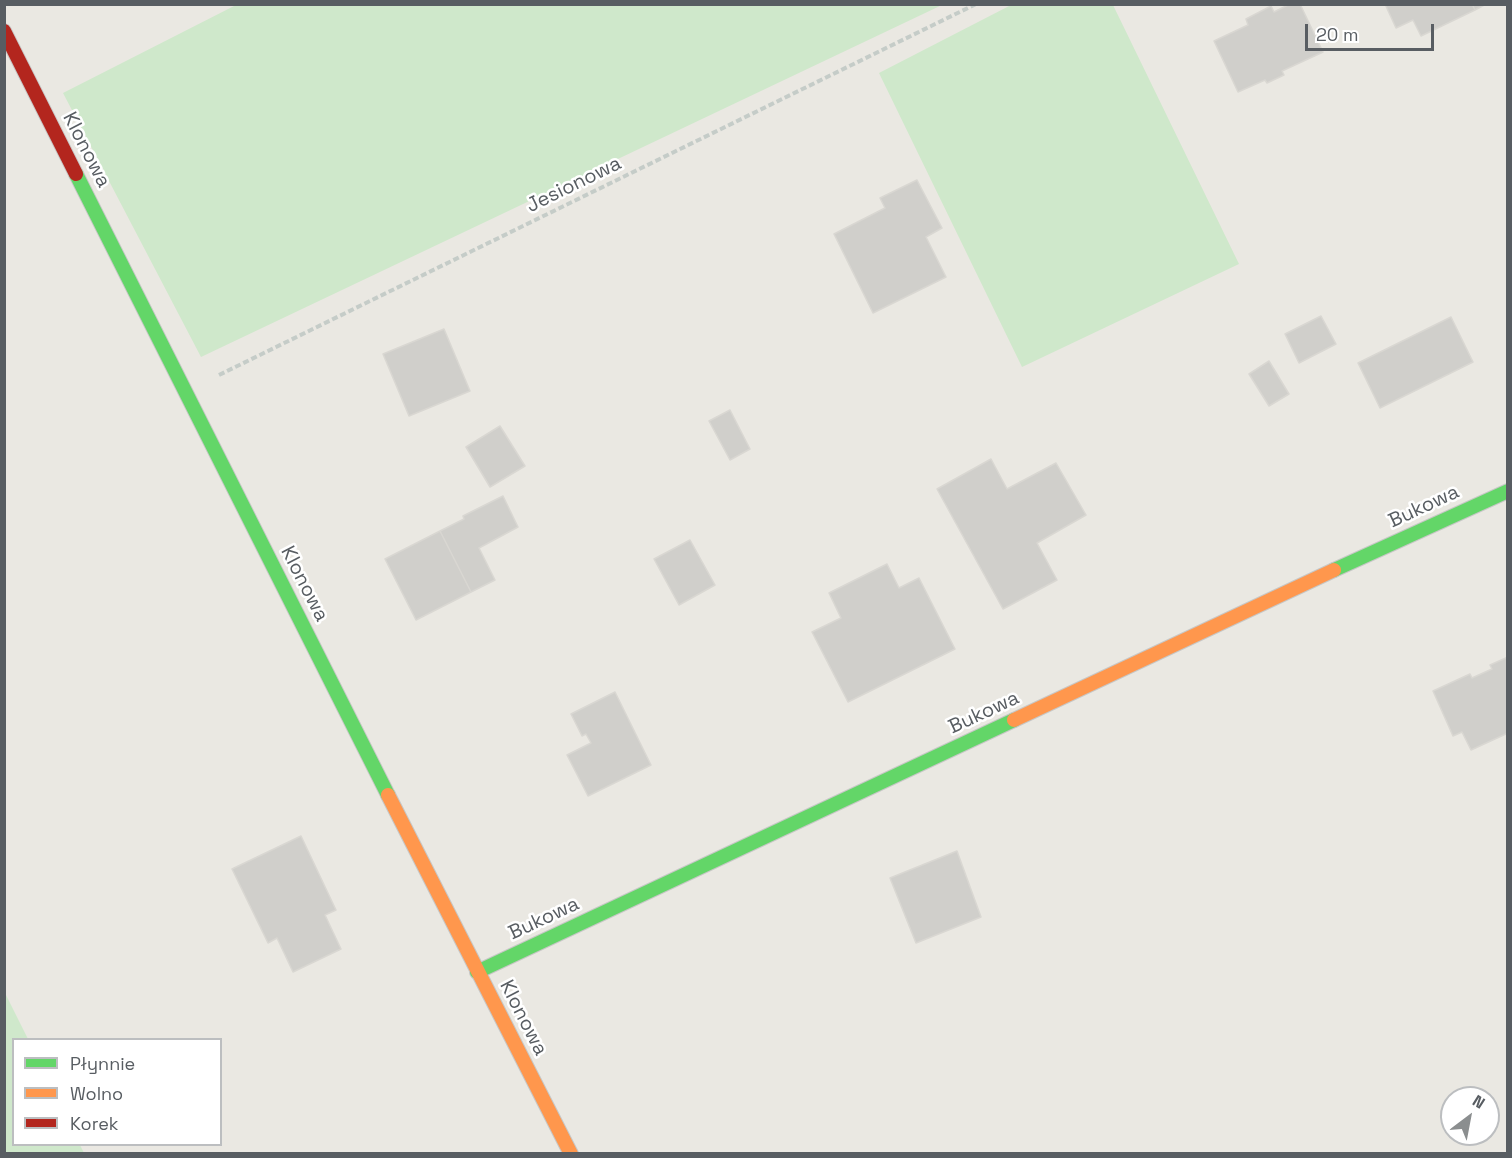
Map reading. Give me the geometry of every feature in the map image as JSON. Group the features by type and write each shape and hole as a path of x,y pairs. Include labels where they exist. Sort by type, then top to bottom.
{"street":[{"name":"Klonowa","path":"4,31 477,972 571,1154"},
{"name":"Bukowa","path":"477,972 1280,595 1508,491"}],"path":[{"name":"Jesionowa","path":"185,391 976,4"}],"green space":[{"path":"1013,4 1113,5 1239,264 1022,367 879,73"},
{"path":"236,5 942,5 201,357 63,93"},
{"path":"4,991 28,1038 12,1038 12,1146 80,1146 84,1153 5,1153"}],"building":[{"path":"1290,4 1300,4 1323,52 1282,71 1284,75 1267,83 1265,80 1238,92 1214,41 1248,25 1246,19 1271,6 1274,12"},
{"path":"1385,4 1472,4 1475,10 1421,36 1413,20 1396,28"},
{"path":"1472,4 1486,4 1475,10"},
{"path":"917,180 942,228 926,237 946,277 873,313 834,234 885,208 880,198"},
{"path":"1321,316 1336,344 1299,363 1285,334"},
{"path":"1451,317 1473,362 1380,408 1358,363"},
{"path":"444,329 470,391 409,416 383,354"},
{"path":"1269,361 1289,394 1269,406 1249,374"},
{"path":"730,410 750,449 730,460 709,421"},
{"path":"500,426 525,466 490,487 466,447"},
{"path":"991,459 1007,489 1056,463 1086,515 1037,543 1057,580 1003,609 937,489"},
{"path":"503,496 518,527 479,548 495,580 471,592 440,531 464,519 463,516"},
{"path":"440,531 471,592 416,620 385,559"},
{"path":"690,540 715,585 679,605 654,559"},
{"path":"887,564 899,588 919,578 955,649 848,702 812,632 841,618 829,593"},
{"path":"1508,657 1508,733 1471,750 1462,732 1453,736 1433,691 1470,674 1472,678 1492,669 1490,665"},
{"path":"615,692 651,765 588,796 567,755 591,743 586,734 582,736 571,714"},
{"path":"301,836 336,910 325,915 341,949 293,972 277,938 268,943 232,869"},
{"path":"957,851 981,917 916,943 890,878"}],"traffic: fast":[{"path":"76,174 388,795"},
{"path":"1334,570 1508,491"},
{"path":"477,972 1014,720"}],"traffic: slow":[{"path":"1014,720 1334,570"},
{"path":"388,795 571,1154"}],"traffic: jam":[{"path":"4,31 76,174"}]}
